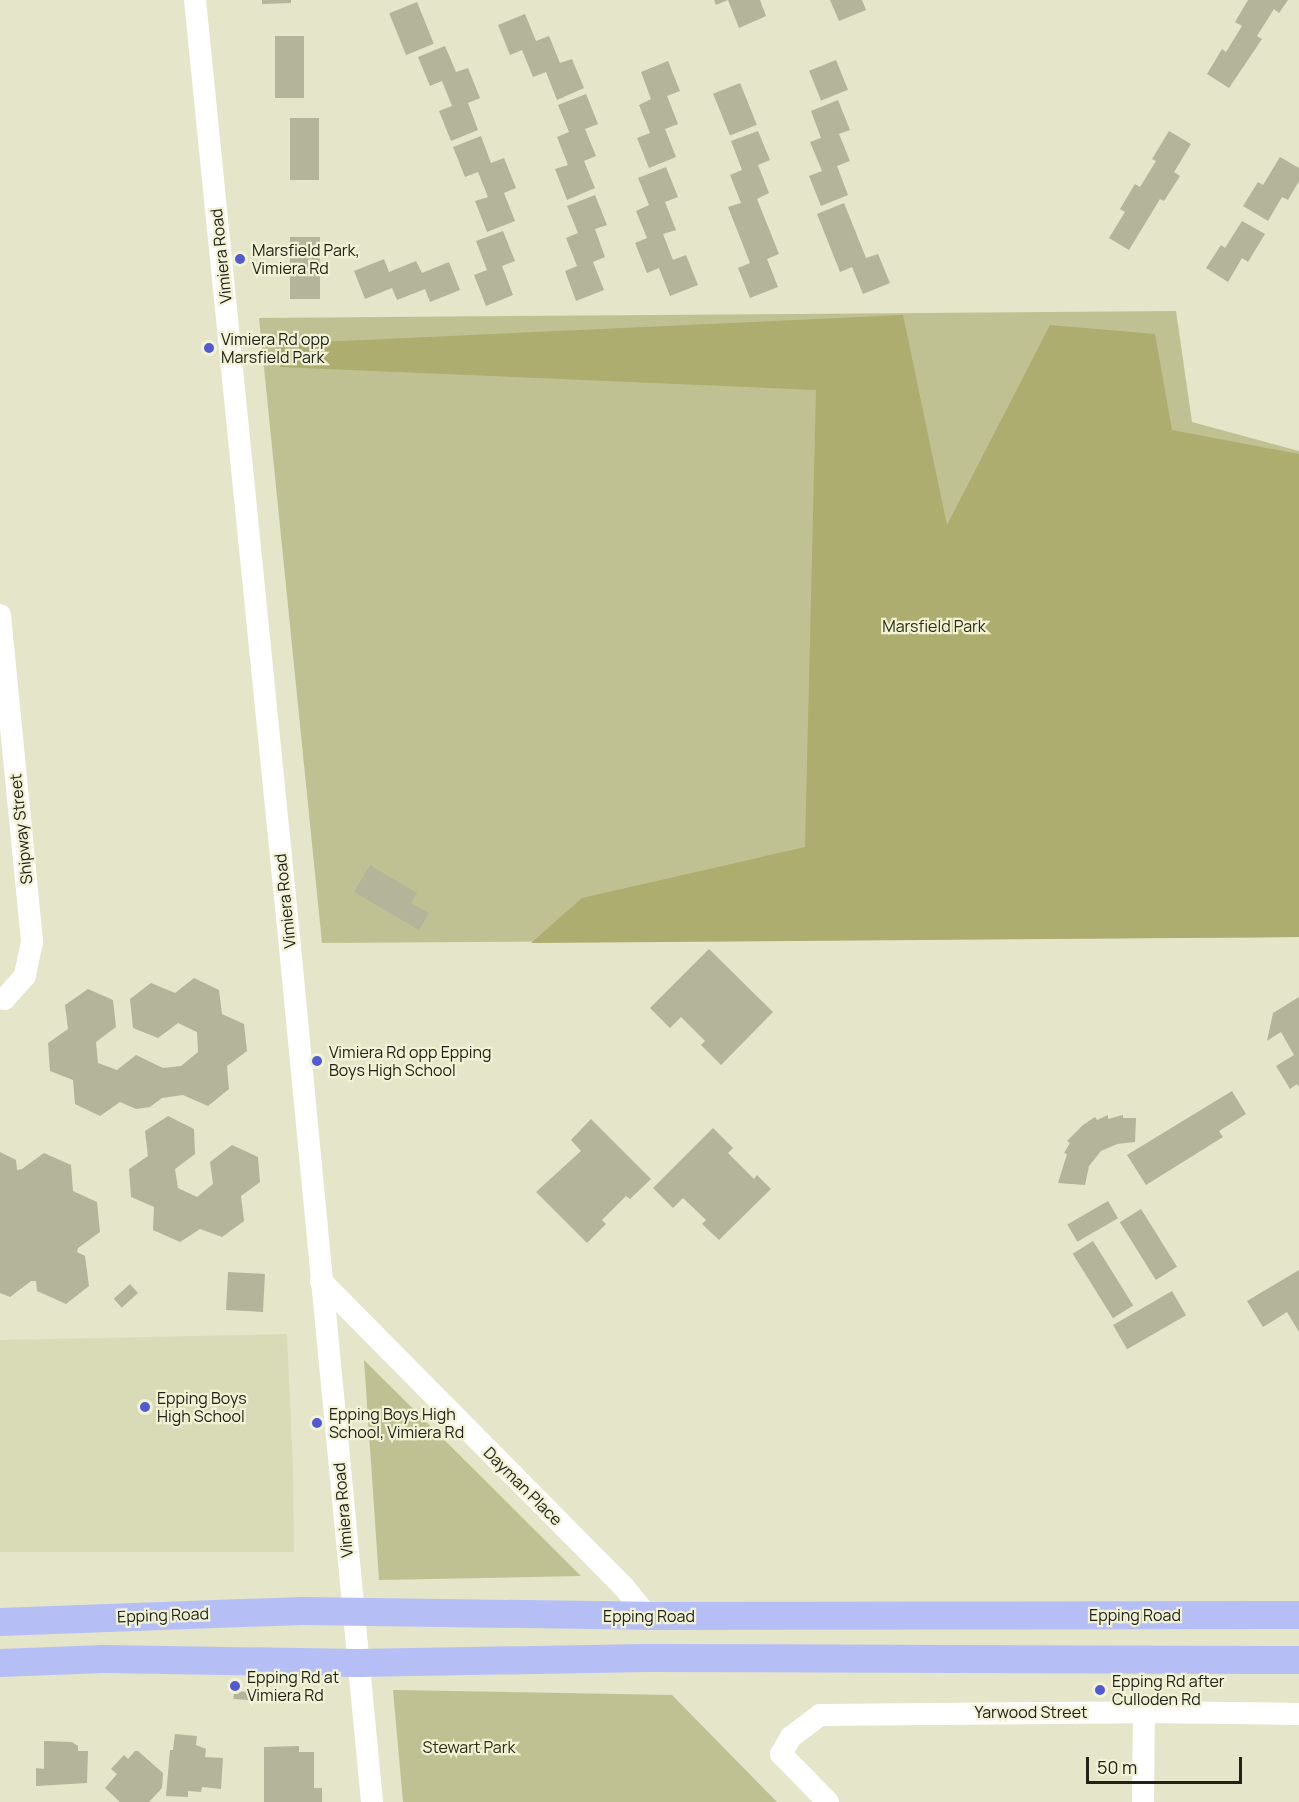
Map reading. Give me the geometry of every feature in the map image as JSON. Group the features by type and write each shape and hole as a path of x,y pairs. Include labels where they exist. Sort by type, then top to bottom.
{"main road":[{"name":"Epping Road","path":"0,1622 82,1617 352,1611 647,1616 1299,1615"},
{"path":"0,1663 104,1659 358,1663 646,1658 1299,1660"}],"street":[{"name":"Vimiera Road","path":"195,0 290,947 372,1802"},
{"name":"Shipway Street","path":"0,615 32,942 25,976 4,999"},
{"name":"Dayman Place","path":"321,1281 623,1586 647,1616"},
{"name":"Yarwood Street","path":"828,1802 781,1754 791,1737 820,1715 1144,1712 1299,1714"},
{"path":"1143,1802 1144,1712"}],"shaded area":[{"name":"Epping Boys High School","path":"287,1334 294,1552 0,1552 0,1340"}],"green space":[{"name":"Marsfield Park","path":"1176,311 1192,422 1299,451 1299,937 322,943 259,318"},
{"path":"903,315 947,525 1050,325 1155,334 1172,430 1299,454 1299,937 531,943 582,898 805,847 816,390 280,367 276,344"},
{"path":"364,1360 581,1576 379,1580"},
{"name":"Stewart Park","path":"393,1690 672,1695 777,1802 403,1802"}],"building":[{"path":"262,0 291,0 291,3 262,4"},
{"path":"714,0 728,0 716,5"},
{"path":"728,0 760,0 766,16 739,28"},
{"path":"830,0 862,0 866,10 839,21"},
{"path":"1248,0 1288,0 1279,13 1274,9 1257,36 1262,39 1229,88 1207,74 1222,49 1226,52 1242,26 1235,22"},
{"path":"417,2 434,44 406,55 389,13"},
{"path":"525,14 536,41 549,36 560,63 572,59 584,88 557,100 546,72 533,77 522,50 510,55 498,25"},
{"path":"275,36 304,36 304,98 275,98"},
{"path":"445,46 456,72 468,68 480,98 468,103 478,130 451,141 439,111 452,106 442,81 430,86 418,57"},
{"path":"836,60 848,90 821,101 809,71"},
{"path":"668,61 680,91 667,96 678,124 665,129 676,157 649,168 637,138 650,133 639,105 651,99 641,72"},
{"path":"740,83 757,125 730,136 713,94"},
{"path":"586,94 598,124 585,129 596,156 584,161 595,188 567,200 555,169 568,165 557,137 569,132 558,105"},
{"path":"838,100 850,130 839,134 850,161 837,166 848,195 821,206 809,176 822,171 810,142 821,138 811,111"},
{"path":"290,118 319,118 319,180 290,180"},
{"path":"758,131 770,160 758,165 769,193 757,199 779,254 767,259 778,287 750,298 738,268 750,263 728,207 741,203 730,175 742,170 731,141"},
{"path":"1169,131 1191,144 1174,172 1180,176 1164,201 1160,199 1129,250 1109,238 1125,212 1120,209 1135,184 1140,187 1156,161 1152,159"},
{"path":"481,136 491,163 504,158 516,188 504,193 515,221 487,232 475,201 488,197 478,172 465,177 453,147"},
{"path":"1280,157 1299,168 1299,181 1288,200 1282,197 1268,221 1243,206 1258,182 1263,185"},
{"path":"666,167 678,197 665,202 676,230 663,234 673,260 686,255 698,285 670,296 659,268 647,273 635,243 647,238 636,211 649,205 638,178"},
{"path":"595,195 607,225 595,229 605,257 593,262 604,290 576,301 565,271 577,266 566,238 578,233 567,206"},
{"path":"844,203 866,258 878,254 890,283 863,294 852,267 840,272 817,214"},
{"path":"1242,221 1265,234 1248,262 1242,258 1228,282 1206,268 1221,245 1225,248"},
{"path":"503,231 515,261 502,266 513,295 486,306 474,275 487,270 476,241"},
{"path":"290,237 320,237 320,299 290,299"},
{"path":"384,259 389,272 416,261 422,273 449,262 460,290 430,302 425,289 397,300 392,288 365,299 354,271"},
{"path":"370,865 417,893 411,903 429,913 419,930 354,892"},
{"path":"709,949 773,1012 721,1065 701,1045 705,1041 681,1017 670,1028 650,1008"},
{"path":"194,978 219,990 222,1014 244,1024 247,1051 227,1066 229,1089 208,1106 183,1095 162,1098 150,1107 136,1109 120,1102 100,1116 75,1104 73,1080 50,1071 48,1043 68,1029 65,1005 88,989 113,1000 116,1027 96,1042 98,1063 117,1070 136,1055 163,1068 181,1066 198,1052 197,1032 178,1023 158,1038 133,1028 130,999 151,983 175,993"},
{"path":"1299,997 1299,1087 1297,1084 1290,1089 1276,1066 1294,1055 1281,1032 1267,1041 1273,1013"},
{"path":"1232,1091 1246,1114 1219,1131 1223,1137 1146,1185 1127,1155"},
{"path":"1108,1115 1108,1119 1123,1115 1123,1118 1136,1118 1135,1142 1117,1144 1101,1151 1089,1166 1085,1185 1058,1183 1067,1154 1064,1153 1070,1143 1067,1141 1095,1117 1097,1120"},
{"path":"168,1116 194,1129 195,1154 175,1169 178,1188 197,1197 213,1184 210,1162 232,1145 258,1157 260,1182 241,1196 244,1221 222,1237 200,1229 180,1242 153,1230 154,1207 131,1197 129,1169 148,1156 145,1131"},
{"path":"591,1119 651,1179 630,1199 626,1196 602,1220 606,1224 587,1243 536,1192 581,1151 571,1140"},
{"path":"713,1128 733,1148 728,1153 754,1179 757,1175 771,1189 719,1240 702,1224 706,1220 683,1198 673,1208 653,1188"},
{"path":"0,1152 16,1160 17,1170 22,1169 44,1153 71,1165 73,1191 97,1202 100,1232 78,1248 77,1252 85,1256 89,1286 66,1304 37,1291 36,1281 31,1281 10,1297 0,1293"},
{"path":"1108,1201 1118,1218 1077,1242 1067,1224"},
{"path":"1141,1209 1177,1267 1156,1280 1120,1222"},
{"path":"1093,1241 1133,1305 1113,1318 1073,1254"},
{"path":"1299,1270 1299,1332 1287,1312 1263,1327 1247,1301"},
{"path":"228,1272 265,1274 263,1312 226,1310"},
{"path":"130,1284 138,1293 122,1308 114,1299"},
{"path":"1172,1291 1186,1315 1127,1349 1113,1325"},
{"path":"234,1691 249,1692 248,1700 233,1699"},
{"path":"175,1734 197,1736 196,1745 206,1749 205,1757 223,1758 221,1789 202,1787 201,1792 188,1791 188,1797 166,1796 170,1750 173,1750"},
{"path":"44,1741 72,1742 78,1746 78,1751 88,1751 87,1783 36,1786 36,1768 44,1769"},
{"path":"299,1746 299,1752 314,1752 314,1788 322,1788 322,1802 264,1802 264,1747"},
{"path":"135,1751 138,1751 163,1773 162,1788 149,1802 120,1802 105,1788 117,1774 111,1769 124,1755 128,1759"}],"place":[{"name":"Marsfield Park, Vimiera Rd","path":"240,259"},
{"name":"Vimiera Rd opp Marsfield Park","path":"209,348"},
{"name":"Vimiera Rd opp Epping Boys High School","path":"317,1061"},
{"name":"Epping Boys High School","path":"145,1407"},
{"name":"Epping Boys High School, Vimiera Rd","path":"317,1423"},
{"name":"Epping Rd at Vimiera Rd","path":"235,1686"},
{"name":"Epping Rd after Culloden Rd","path":"1100,1690"}]}
